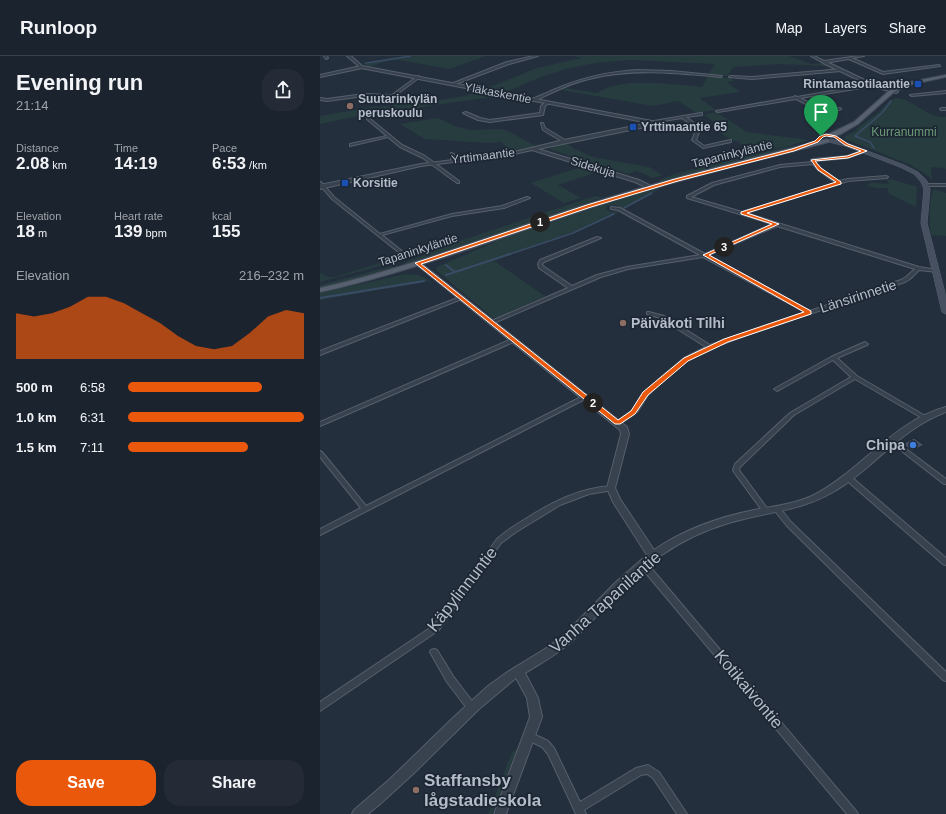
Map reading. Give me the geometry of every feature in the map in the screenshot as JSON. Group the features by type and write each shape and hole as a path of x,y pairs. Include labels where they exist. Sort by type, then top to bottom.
{"main road":[{"name":"Tapaninkyläntie","path":"320,290 382,277 463,252 501,236 608,198 832,139 868,119 894,92 904,86 924,80 946,76"},
{"name":"Tapaninkyläntie","path":"793,150 821,139 832,139"},
{"path":"832,139 907,168 921,178 926,185 924,223 946,312"}],"street":[{"path":"349,56 361,67"},
{"path":"452,84 508,63 538,56"},
{"path":"812,56 872,85 894,92"},
{"path":"824,62 863,56"},
{"path":"849,58 883,73 939,66"},
{"path":"320,76 361,67"},
{"name":"Yläkaskentie","path":"361,67 650,122"},
{"path":"730,77 754,78 841,70"},
{"path":"533,100 580,81 616,73 656,71 721,76"},
{"path":"320,99 325,100 364,96 392,96 419,77"},
{"path":"718,111 872,85"},
{"path":"912,95 946,92"},
{"path":"795,97 823,111 839,109"},
{"path":"465,113 482,120 498,120 542,114 544,105 548,103"},
{"path":"650,122 701,114"},
{"path":"683,117 697,127 698,130 694,140 703,147 730,142"},
{"path":"370,119 402,146 418,154 458,182"},
{"name":"Yrttimaantie","path":"321,185 431,163 453,157 495,156 653,124 650,122"},
{"path":"542,124 544,129 564,141"},
{"path":"351,145 389,136"},
{"name":"Sidekuja","path":"533,148 637,181 650,187"},
{"path":"814,163 813,160 848,157 865,151"},
{"path":"814,163 819,169 839,183"},
{"path":"814,163 780,166 713,184 688,197 918,268 935,271"},
{"path":"742,213 839,183 862,178 886,177"},
{"path":"321,185 333,198 406,256"},
{"path":"926,185 946,185"},
{"path":"379,235 452,215 503,207 528,198"},
{"path":"612,208 618,209 809,312"},
{"path":"492,322 599,276 627,268 705,255 777,224"},
{"path":"572,288 541,267 540,264 542,261 599,238"},
{"path":"420,265 624,429 625,434 611,488 616,500 653,557"},
{"name":"Länsirinnetie","path":"618,423 633,413 646,394 662,379 686,360 710,347 903,281 918,268"},
{"path":"320,353 462,298"},
{"path":"649,313 662,317 710,347"},
{"path":"320,424 514,340"},
{"path":"777,389 832,358 865,344"},
{"path":"832,358 855,377 924,417"},
{"path":"766,511 736,470 739,462 792,414 855,377"},
{"path":"320,532 585,397"},
{"name":"Vanha Tapanilantie","path":"358,814 394,784 493,689 568,638 614,590 643,564 667,547 695,533 732,519 777,509 818,497 847,478 924,417 946,409"},
{"path":"892,441 946,482"},
{"path":"320,453 365,509"},
{"path":"847,478 946,562"},
{"name":"Käpylinnuntie","path":"320,707 436,628 499,541 506,534 559,501 598,488 611,488"},
{"path":"777,509 789,524 946,677"},
{"name":"Kotikaivontie","path":"643,564 853,814"},
{"path":"434,652 450,680 472,708"},
{"path":"500,814 536,717 535,704 532,694 518,672"},
{"path":"529,736 545,744 551,751 580,811 639,770 648,769 656,776 682,814"}],"green space":[{"path":"416,56 486,56 449,69 399,60 387,61 370,67 362,63"},
{"path":"575,56 789,56 811,64 822,63 829,66 778,64 733,67 728,76 709,74 715,64 631,60 596,63 565,69 541,77 503,93 485,89 537,68 581,58"},
{"path":"708,76 731,78 734,81 727,82 740,92 699,98 716,110 697,113 678,101 653,106 561,90 565,88 596,93 609,87 628,83 660,83 702,87"},
{"path":"478,91 499,96 428,106 396,113 394,116 367,119 364,116 358,116 320,124 320,116 371,107 388,106 395,108 391,103 417,99 422,96 431,96 433,101 466,96"},
{"name":"Kurranummi","path":"895,98 908,101 933,115 946,117 946,169 931,167 932,180 911,165 845,139 845,136 858,130 856,129 878,113 891,99 893,100"},
{"path":"716,112 747,132 808,140 786,147 754,152 737,141 723,135 717,124 704,115"},
{"path":"438,118 455,126 470,130 501,129 508,131 536,146 509,152 502,142 488,143 425,139 400,124"},
{"path":"566,143 573,148 593,157 649,167 662,175 653,178 637,171 628,174 548,149"},
{"path":"794,146 797,147 661,182 659,180 674,174 753,154"},
{"path":"584,166 601,171 558,185 581,198 564,203 531,183"},
{"path":"886,179 917,186 916,207 889,194 888,188 876,188 865,185 870,184 869,183 889,184"},
{"path":"657,188 660,189 623,209 614,205 607,206 606,209 611,212 621,211 599,222 494,261 545,296 496,318 492,317 437,271 436,268 439,266 518,232 572,213"},
{"path":"934,189 946,193 946,236 931,235 929,218"},
{"path":"595,196 603,197 484,240 403,265 406,262 460,241"},
{"path":"402,256 406,259 320,282 320,273 328,277 335,277"},
{"path":"397,265 399,266 397,269 320,288 320,285"},
{"path":"405,274 419,275 431,281 320,300 320,293"},
{"path":"517,750 492,814 488,814 512,752"}],"building":[{"name":"Chipa","path":"914,438 924,445 912,451 903,444"}],"waterway":[{"path":"366,63 411,56"},
{"path":"874,148 870,142 855,136 882,113 891,101"},
{"path":"624,208 652,193"},
{"path":"510,254 573,233 614,214"},
{"path":"446,275 510,254"},
{"path":"446,265 455,272"},
{"path":"320,298 424,281"}],"place":[{"name":"Rintamasotilaantie","path":"918,84"},
{"name":"Suutarinkylän peruskoulu","path":"350,106"},
{"name":"Yrttimaantie 65","path":"633,127"},
{"name":"Korsitie","path":"345,183"},
{"name":"Päiväkoti Tilhi","path":"623,323"},
{"name":"Chipa","path":"913,445"},
{"name":"Staffansby lågstadieskola","path":"416,790"}],"route":[{"path":"821,136 835,136 837,139 846,144 865,151 848,157 812,160 819,169 839,183 742,213 777,224 705,255 809,312 726,340 686,360 646,394 633,413 618,423 418,263 589,206 671,183 676,180 793,150 816,142 821,139 821,136"}]}
